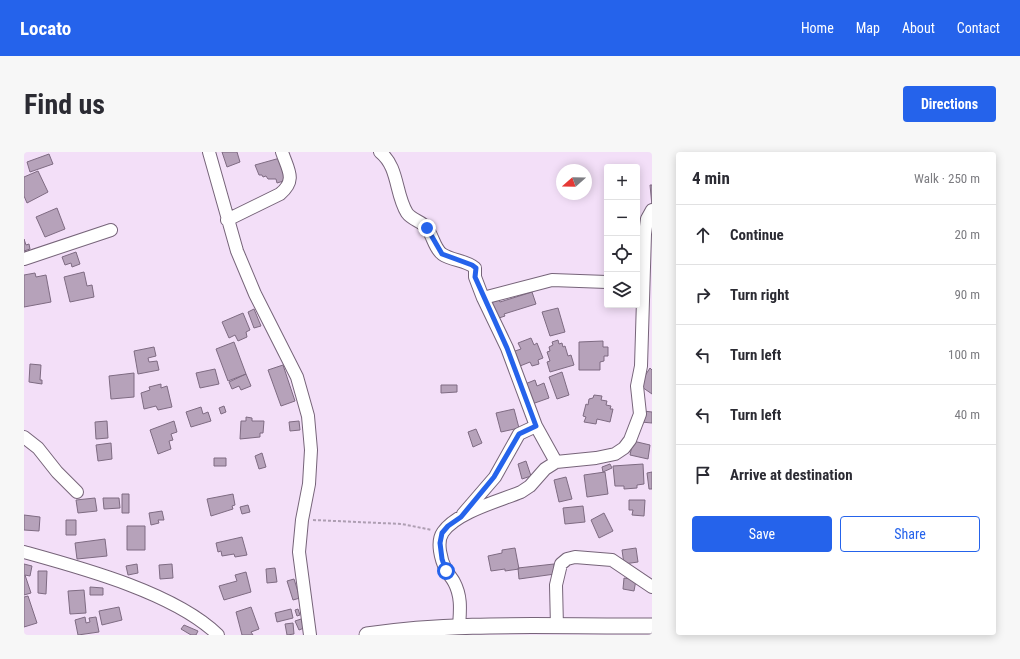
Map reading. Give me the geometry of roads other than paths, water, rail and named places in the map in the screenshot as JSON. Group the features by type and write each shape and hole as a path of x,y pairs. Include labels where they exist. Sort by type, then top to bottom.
{"street":[{"path":"208,152 237,251 256,294 297,377 308,416 311,450 309,484 302,520 299,552 310,635"},
{"path":"227,220 280,194 287,188 290,178 282,152"},
{"path":"380,152 389,162 408,214 427,228 442,254 472,265 476,268 475,277 483,298 507,348 536,426 556,462"},
{"path":"640,288 647,219 652,210"},
{"path":"24,260 111,230"},
{"path":"483,298 552,280 604,282"},
{"path":"459,627 460,600 453,581 446,571 442,559 440,543 442,533 448,526 461,517 521,492 530,486 545,468 556,462 615,454 624,448 630,440 640,414 637,386 641,366 639,308"},
{"path":"461,517 494,477 519,434 536,426"},
{"path":"24,437 38,448 57,472 77,492"},
{"path":"24,552 138,588 178,607 212,629 218,635"},
{"path":"557,627 556,585 561,564 567,559 575,556 612,560 652,587"},
{"path":"368,635 396,631 459,627 652,626"}]}
